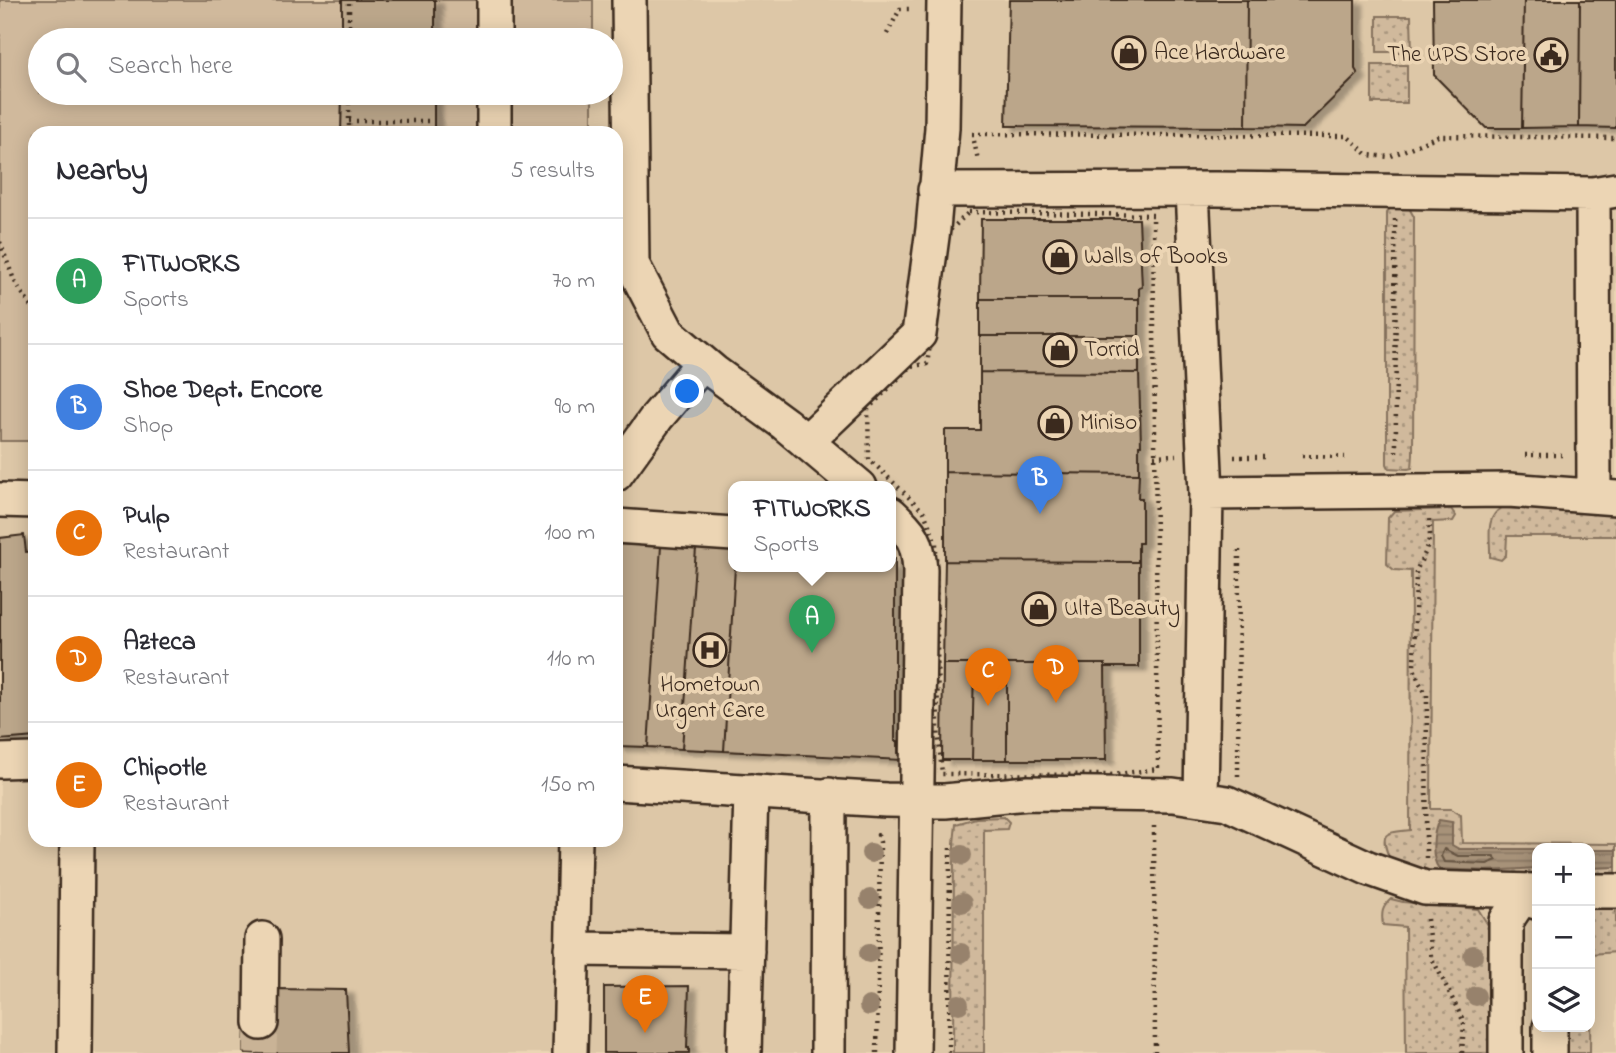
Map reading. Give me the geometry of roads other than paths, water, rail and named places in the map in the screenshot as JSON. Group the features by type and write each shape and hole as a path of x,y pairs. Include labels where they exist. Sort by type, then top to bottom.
{"lane":[{"path":"494,0 494,28"},
{"path":"629,0 632,264 668,333 853,481"},
{"path":"806,442 919,334 933,229 945,92 944,0"},
{"path":"494,105 494,126"},
{"path":"936,190 1605,192 1605,497 1509,490 1206,493"},
{"path":"1192,190 1206,493 1201,799"},
{"path":"623,464 657,416 703,363"},
{"path":"0,500 28,501"},
{"path":"896,519 912,534 904,547 920,658 914,1053"},
{"path":"623,526 728,534"},
{"path":"0,761 28,760"},
{"path":"623,783 945,801 1028,793 1173,794 1227,803 1368,868 1426,888 1532,895"},
{"path":"744,1053 751,791"},
{"path":"828,1053 829,796"},
{"path":"75,1053 77,847"},
{"path":"570,1053 575,847"},
{"path":"1595,891 1616,891"},
{"path":"1506,1053 1506,921 1532,896"},
{"path":"261,1023 262,939"},
{"path":"572,949 747,951"},
{"path":"1550,1032 1550,1053"}],"water":[{"path":"1439,820 1452,822 1452,845 1459,849 1532,849 1532,868 1487,871 1439,869 1434,858 1435,831"},
{"path":"1595,850 1616,850 1616,867 1595,868"}],"tunnel":[{"path":"260,1053 261,1023"}],"place":[{"name":"Ace Hardware","path":"1129,53"},
{"name":"The UPS Store","path":"1551,55"},
{"name":"Walls of Books","path":"1060,257"},
{"name":"Torrid","path":"1060,350"},
{"name":"Miniso","path":"1055,423"},
{"name":"Shoe Dept. Encore","path":"1040,514"},
{"name":"Ulta Beauty","path":"1039,609"},
{"name":"Hometown Urgent Care","path":"710,650"},
{"name":"FITWORKS","path":"812,653"},
{"name":"Azteca","path":"1056,703"},
{"name":"Pulp","path":"988,706"},
{"name":"Chipotle","path":"645,1033"}]}
